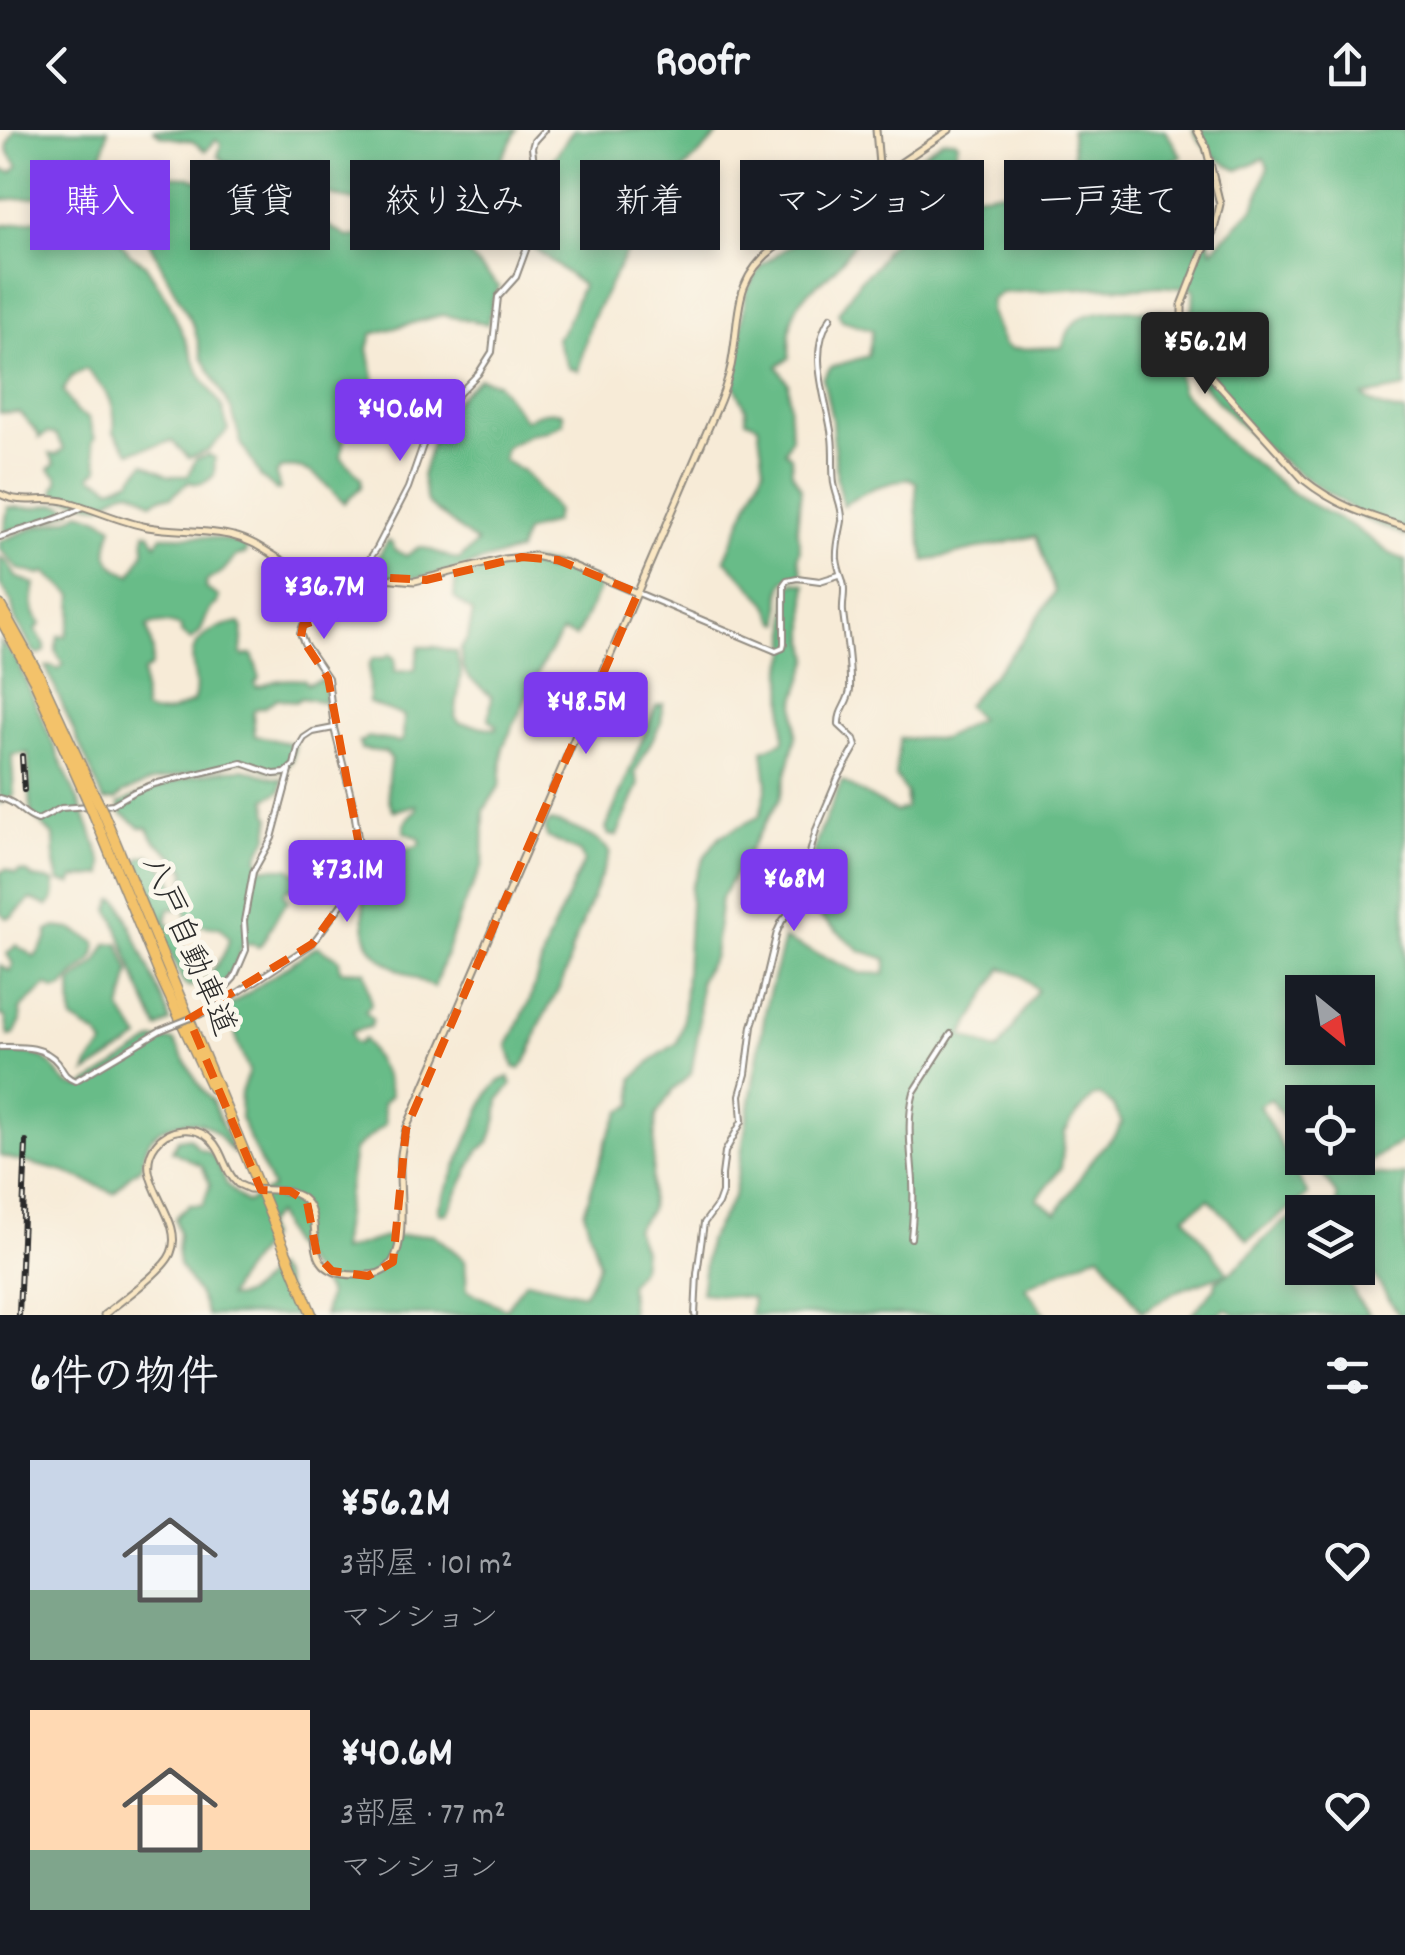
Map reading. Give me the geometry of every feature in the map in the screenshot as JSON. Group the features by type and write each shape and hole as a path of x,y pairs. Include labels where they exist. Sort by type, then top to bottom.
{"highway":[{"name":"八戸自動車道","path":"0,605 40,677 159,973 310,1315"},
{"name":"八戸自動車道","path":"0,618 91,798"}],"street":[{"path":"0,1047 46,1053 66,1077 76,1082 161,1030 214,1007 312,944 360,878 363,866 334,728 328,678 304,643 301,629 311,618 347,608 358,577 408,488 429,428 478,374 492,352 495,304 500,292 516,277 540,223 532,148 544,130"},
{"path":"876,130 879,160"},
{"path":"904,160 949,130"},
{"path":"1197,130 1206,147 1220,204 1214,230 1182,306 1187,342 1206,372 1319,492 1357,512 1405,527"},
{"path":"104,1315 161,1267 172,1251 174,1235 149,1173 149,1158 158,1141 178,1130 200,1132 213,1141 238,1184 249,1189 290,1191 307,1202 313,1214 318,1255 332,1271 368,1276 393,1262 399,1246 400,1170 406,1129 725,388 740,297 750,272 773,250"},
{"path":"696,1315 704,1223 718,1204 725,1152 742,1121 740,1095 752,1026 777,932 796,904 816,830 856,746 839,725 850,690 849,649 842,608 844,588 836,554 841,509 834,486 832,439 819,363 820,342 831,317"},
{"path":"0,494 15,500 61,500 152,528 235,536 302,570 358,577 402,582 426,580 534,556 566,562 776,651 784,644 787,580 812,582 839,575"},
{"path":"0,537 84,507"},
{"path":"214,1007 214,1000 234,978 246,950 244,921 253,872 272,838 298,748 312,732 334,728"},
{"path":"0,798 16,803 30,818 38,820 62,808 113,804 154,784 242,763 274,774 290,770"},
{"path":"911,1238 912,1100 951,1034"}],"highlighted area":[{"path":"522,557 558,560 638,593 406,1129 393,1262 368,1276 332,1271 317,1255 307,1202 290,1191 261,1190 189,1019 312,944 364,872 328,678 301,637 303,625 348,610 356,576 426,580"}],"green space":[{"path":"15,130 108,130 100,160 30,160 30,197 0,200 0,169 12,172 18,166 10,155 9,141"},
{"path":"154,130 517,130 501,160 350,160 350,200 330,195 330,160 223,160 218,156 221,144 216,140 206,151 192,141 161,136"},
{"path":"573,130 723,130 693,160 580,160 580,250 627,250 591,321 578,371 568,367 556,338 568,321 582,285 537,250 560,250 560,160 553,160"},
{"path":"1071,130 1165,130 1182,157 1073,160"},
{"path":"1193,130 1405,130 1405,388 1363,396 1382,408 1405,412 1405,537 1363,518 1277,457 1219,403 1184,361 1178,374 1181,391 1224,439 1298,497 1405,560 1405,1141 1375,1158 1375,1085 1285,1085 1285,1119 1271,1099 1259,1105 1285,1153 1285,1175 1297,1175 1308,1195 1285,1195 1285,1212 1248,1240 1209,1199 1185,1216 1228,1273 1177,1291 1142,1312 1100,1253 1025,1287 1046,1315 750,1315 752,1298 701,1293 708,1241 734,1196 767,1001 784,939 860,973 885,974 887,959 861,951 802,902 818,837 842,781 896,812 906,808 907,794 895,775 900,738 942,739 979,719 966,705 1019,645 1055,592 1036,536 925,561 917,513 917,483 909,478 873,488 843,505 837,481 832,420 823,378 831,367 868,356 873,330 842,320 838,313 885,250 984,250 984,194 1004,191 1004,250 1214,250 1254,208 1268,167 1264,158 1238,170 1212,154","holes":["1159,286 1194,289 1193,309 1188,315 1148,311 1087,315 1075,323 1062,347 1012,349 1004,345 990,312 991,300 1001,293","1002,968 1022,976 1037,990 998,1051 962,1036","1100,1095 1113,1105 1122,1123 1094,1156 1057,1213 1037,1199 1061,1168 1065,1132 1092,1097"]},
{"path":"943,140 958,143 954,160 914,160"},
{"path":"170,176 190,177 190,250 330,250 330,227 350,237 350,250 465,250 499,287 488,324 442,315 372,334 368,349 375,382 389,392 383,406 364,403 362,418 344,438 341,457 361,478 361,487 344,503 317,476 302,469 281,468 276,475 280,489 276,490 261,477 241,443 232,411 202,357 194,327 153,250 170,250"},
{"path":"30,221 30,250 127,250 145,264 169,302 201,376 222,407 228,430 208,451 189,458 172,441 130,452 114,432 114,412 104,390 86,369 72,376 63,391 76,412 88,418 95,438 92,442 99,469 91,475 93,478 112,488 131,480 144,463 169,476 188,476 196,459 209,455 215,458 214,475 199,483 189,482 171,497 161,497 152,503 131,491 121,492 100,506 55,496 58,477 49,469 55,464 50,454 57,455 64,449 56,435 48,433 39,438 19,412 0,413 0,226"},
{"path":"784,250 848,250 833,271 799,303 790,328 789,358 777,366 788,383 791,437 785,451 791,456 792,473 801,488 797,528 803,576 793,576 783,584 781,623 725,559 764,467 758,425 746,420 746,409 734,384 746,291 762,265"},
{"path":"479,378 497,383 525,420 543,412 563,413 563,423 505,448 503,460 523,471 556,510 554,522 525,532 518,551 450,571 408,578 367,574 388,541 406,556 419,547 459,560 477,543 427,503 422,476 437,424"},
{"path":"55,504 72,510 4,530 8,507"},
{"path":"80,512 113,526 108,543 110,562 131,575 144,552 145,532 150,533 156,544 162,536 195,536 247,547 245,554 236,556 207,581 205,588 219,597 202,629 191,640 181,633 181,627 172,624 147,626 153,652 151,666 143,672 144,710 163,713 193,702 194,649 212,631 240,623 241,653 252,654 260,678 256,687 282,680 304,680 307,684 324,679 326,702 277,698 255,709 255,736 295,746 285,770 270,771 245,760 150,782 116,800 104,801 46,667 58,670 64,664 56,644 59,636 66,636 73,595 45,572 40,575 18,569 0,549 0,541"},
{"path":"0,557 16,577 35,584 33,605 41,624 35,630 45,645 45,651 39,655 15,619 11,601 0,584"},
{"path":"527,561 555,564 601,585 576,637 562,632 542,665 503,747 500,785 484,810 483,865 461,911 434,988 381,958 367,938 364,876 376,865 392,868 396,852 421,844 419,838 404,832 416,805 394,811 391,805 391,758 385,752 361,749 359,743 368,737 403,740 404,716 369,703 369,665 373,658 390,654 395,659 395,672 415,670 419,647 456,652 461,672 455,717 460,723 496,729 489,719 492,697 467,676 463,666 461,649 473,612 454,598 456,578"},
{"path":"795,582 806,584 810,658 795,702 796,736 780,798 721,898 714,956 700,980 699,1028 691,1074 672,1091 656,1116 650,1210 635,1229 643,1250 641,1267 629,1284 631,1315 324,1315 328,1295 325,1288 289,1243 276,1214 265,1225 268,1238 228,1297 248,1293 274,1268 282,1277 296,1315 207,1315 179,1265 175,1218 189,1205 203,1205 210,1185 202,1166 172,1151 178,1139 189,1137 198,1148 210,1153 227,1185 246,1203 272,1188 240,1118 241,1092 249,1071 237,1043 234,1021 226,1008 317,946 339,959 340,970 365,971 371,1005 365,1011 373,1021 370,1027 351,1032 358,1044 364,1039 386,1077 391,1095 383,1103 385,1124 354,1150 340,1251 385,1237 433,1234 465,1260 467,1291 506,1309 526,1281 584,1294 599,1264 584,1212 607,1139 621,1111 633,1105 633,1078 677,1043 683,1024 691,888 705,856 720,836 760,816 767,785 763,750 784,741 788,588"},
{"path":"0,641 17,661 89,826 103,864 103,875 74,878 71,884 59,881 54,837 31,813 28,753 12,755 14,795 0,803"},
{"path":"663,704 661,723 635,773 639,784 617,836 609,835 606,828 656,706"},
{"path":"244,769 283,779 281,791 266,799 271,817 268,836 258,857 262,868 288,868 300,875 301,885 286,890 288,902 261,945 242,946 229,976 206,1004 199,989 221,959 229,938 220,927 189,924 182,898 186,873 182,863 154,840 148,828 140,827 120,812 119,804 180,780"},
{"path":"551,821 592,837 610,853 564,977 520,1069 514,1067 508,1045 530,1000 548,940 584,861 580,853 547,837 545,827"},
{"path":"149,855 174,884 178,909 169,909 166,921 198,980 189,987 184,984 158,928 137,875 140,857"},
{"path":"6,869 54,881 53,901 48,906 31,899 6,918 0,912 0,873"},
{"path":"116,899 167,1011 170,1022 158,1028 109,910"},
{"path":"56,927 71,929 96,942 93,957 63,988 54,990 47,985 20,1009 21,1021 14,1035 9,1036 5,1017 0,1015 0,965 10,971 13,964 7,954 16,945 35,957 47,939 47,931"},
{"path":"119,943 130,972 121,1010 140,1039 86,1073 104,1045 97,1035 72,1020 71,983 97,962 107,944"},
{"path":"154,1040 174,1041 211,1099 234,1153 205,1125 185,1122 170,1126 152,1137 141,1167 114,1193 65,1172 0,1156 0,1053 38,1056 67,1083 82,1087"},
{"path":"509,1077 512,1084 499,1100 489,1143 479,1150 447,1213 441,1214 438,1209 488,1093"},
{"path":"1405,1174 1405,1315 1399,1315 1375,1278 1375,1195 1336,1195 1323,1175"},
{"path":"1285,1222 1285,1285 1351,1285 1370,1315 1237,1315 1226,1309 1217,1315 1191,1315 1215,1288 1216,1281 1234,1270"}],"railway":[{"path":"22,756 24,790"},
{"path":"19,1315 26,1142"}]}
